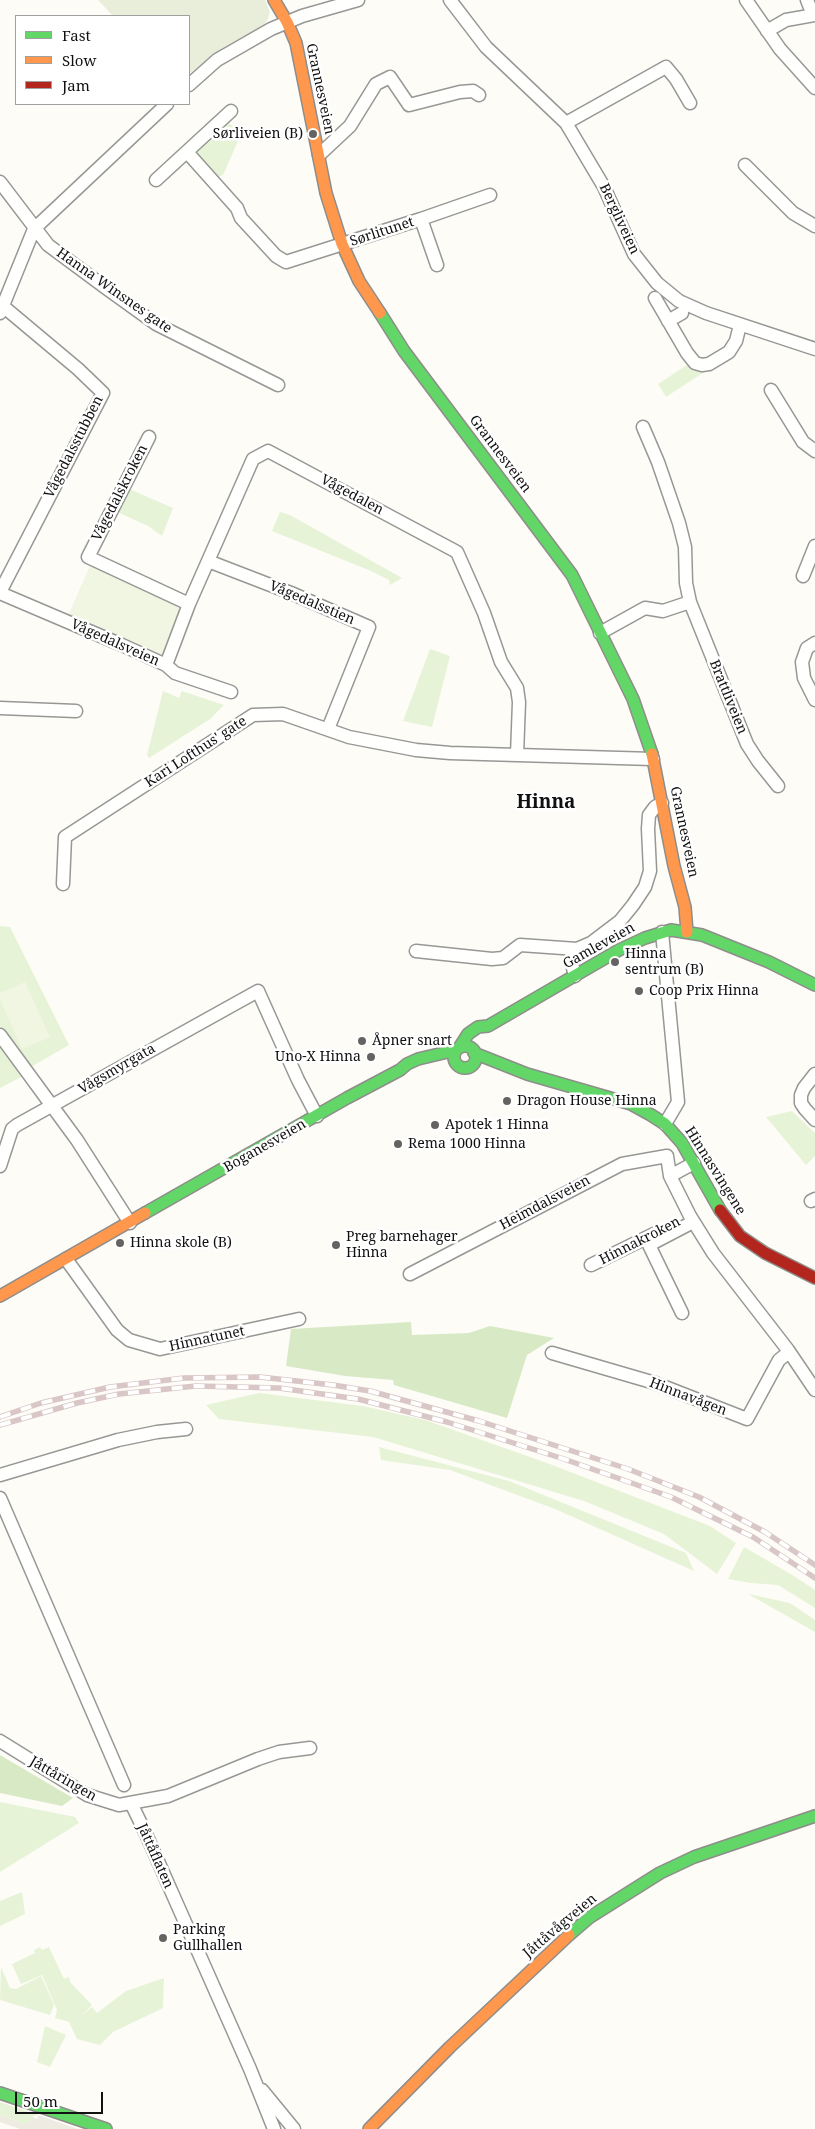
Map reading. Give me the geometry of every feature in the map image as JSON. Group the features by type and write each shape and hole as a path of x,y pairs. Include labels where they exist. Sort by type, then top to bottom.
{"street":[{"name":"Grannesveien","path":"274,0 287,22 296,43 326,193 342,244 361,286 404,351 572,575 639,712 653,759 674,866 685,907 687,932"},
{"path":"190,84 217,60 287,22 323,4 358,0"},
{"name":"Bergliveien","path":"450,0 486,47 566,123 604,187 634,254 657,284 679,301 740,325 815,349"},
{"path":"746,0 780,49 815,88"},
{"path":"766,31 786,20 814,15 806,0"},
{"path":"566,123 666,66 690,103"},
{"path":"319,155 350,126 376,84 390,77 409,105 460,92 473,91 479,96"},
{"path":"2,310 34,229 167,105"},
{"path":"156,180 232,110"},
{"name":"Sørlitunet","path":"187,152 237,208 241,218 276,256 286,262 490,196"},
{"path":"745,165 793,213 815,226"},
{"name":"Hanna Winsnes gate","path":"0,182 48,245 156,324 278,385"},
{"name":"Sørlitunet","path":"421,219 438,265"},
{"path":"655,298 695,363 709,364 729,352 736,341 740,325"},
{"name":"Vågedalsstubben","path":"0,593 103,393 78,369 2,310"},
{"path":"668,321 682,313"},
{"path":"771,390 803,442 815,451"},
{"name":"Brattliveien","path":"643,427 658,462 679,523 685,547 686,583 690,602 747,744 778,786"},
{"name":"Vågedalskroken","path":"149,437 88,557 189,604"},
{"name":"Vågedalen","path":"166,665 189,604 253,460 268,450 453,549 461,556 501,662 517,688 519,702 517,756"},
{"path":"803,576 815,546"},
{"name":"Vågedalsstien","path":"208,561 291,593 369,627 328,729"},
{"name":"Vågedalsveien","path":"0,593 166,665 175,673 231,692"},
{"path":"600,633 645,608 663,610 690,602"},
{"path":"815,643 807,648 802,662 804,678 815,700"},
{"path":"0,708 76,711"},
{"name":"Kari Lofthus' gate","path":"63,884 65,838 253,715 283,714 349,737 416,750 517,756 653,759"},
{"path":"416,951 492,959 503,958 520,945 577,949 591,943 614,927 641,893 650,870 649,815 655,807 662,803"},
{"name":"Gamleveien","path":"458,1049 468,1034 478,1028 488,1026 619,950 662,932 678,930 702,935 769,962 815,985"},
{"path":"662,932 678,1102 665,1124"},
{"path":"572,949 571,960 575,976"},
{"name":"Vågsmyrgata","path":"0,1166 12,1128 258,991 298,1080 317,1116"},
{"path":"474,1052 467,1047 458,1049 454,1057 457,1065 464,1068 471,1066 475,1060 474,1052 488,1026"},
{"path":"0,1035 78,1140 130,1223"},
{"name":"Boganesveien","path":"0,1296 400,1070 407,1064 418,1059 458,1049"},
{"name":"Hinnasvingene","path":"474,1052 527,1074 631,1104 665,1124 682,1143 721,1211 740,1236 764,1253 815,1278"},
{"name":"Boganesveien","path":"400,1070 437,1065 457,1065"},
{"name":"Hinnasvingene","path":"471,1066 513,1075 527,1074"},
{"path":"815,1074 804,1088 799,1103 815,1120"},
{"name":"Heimdalsveien","path":"410,1274 622,1164 667,1156 670,1176"},
{"path":"694,1163 670,1176 691,1219 712,1253 789,1352 815,1390"},
{"name":"Hinnakroken","path":"591,1266 691,1219"},
{"name":"Hinnakroken","path":"682,1313 650,1245 691,1219"},
{"name":"Hinnatunet","path":"66,1259 117,1330 129,1340 160,1349 299,1319"},
{"name":"Hinnavågen","path":"552,1353 655,1383 747,1419 779,1360 789,1352"},
{"path":"0,1475 118,1440 157,1432 186,1429"},
{"path":"0,1498 124,1785"},
{"name":"Jåttåringen","path":"0,1741 87,1795 118,1804 131,1803"},
{"name":"Jåttåflaten","path":"274,2129 131,1803 174,1795 279,1752 310,1748"},
{"name":"Jåttåvågveien","path":"369,2129 450,2047 556,1946 590,1917 660,1872 694,1858 815,1816"},
{"name":"Jåttåflaten","path":"255,2083 294,2129"},
{"path":"0,2093 106,2129"}],"green space":[{"path":"98,0 265,0 270,12 264,25 224,47 190,73 190,15 112,15"},
{"path":"227,121 241,134 223,175 218,177 214,175 197,154 198,149"},
{"path":"690,363 712,367 666,397 658,384"},
{"path":"127,488 173,508 162,536 148,526 115,511"},
{"path":"280,512 290,515 402,578 390,585 389,580 371,571 272,531"},
{"path":"92,561 174,601 181,612 166,652 161,655 68,616"},
{"path":"430,649 450,656 432,727 403,721"},
{"path":"163,691 179,698 182,691 224,705 210,719 149,758 147,755"},
{"path":"0,926 10,927 69,1045 29,1068 0,1025"},
{"path":"25,982 50,1037 22,1049 0,1000 0,993"},
{"path":"0,1042 25,1075 0,1088"},
{"path":"792,1111 815,1133 815,1156 806,1165 766,1117"},
{"path":"411,1322 412,1335 469,1333 490,1326 554,1338 527,1355 507,1418 394,1385 393,1380 345,1376 286,1366 291,1329"},
{"path":"259,1393 363,1406 425,1420 547,1463 710,1526 736,1543 717,1574 664,1534 584,1501 373,1437 219,1419 206,1405"},
{"path":"379,1447 509,1481 686,1553 694,1571 555,1509 450,1470 381,1460"},
{"path":"744,1547 815,1590 815,1608 778,1585 728,1579"},
{"path":"748,1594 790,1603 815,1620 815,1632"},
{"path":"0,1755 73,1798 62,1806 0,1793"},
{"path":"0,1802 75,1817 79,1823 0,1872"},
{"path":"22,1892 25,1914 0,1926 0,1901"},
{"path":"40,1947 42,1950 49,1947 64,1979 69,1977 70,1982 92,2005 82,2015 92,2007 97,2013 126,1991 164,1978 163,2008 113,2032 100,2045 77,2039 69,2022 55,2018 57,2010 42,1975 21,1984 12,1964 35,1953 34,1950"},
{"path":"1,1967 10,1988 16,1989 41,1976 54,2005 50,2015 0,2000"},
{"path":"45,2026 66,2035 50,2067 37,2062"},
{"path":"0,2102 38,2115 31,2117 28,2125 0,2115"}],"shaded area":[{"path":"0,2115 28,2125 31,2116 37,2119 38,2115 78,2129 20,2129 0,2122"}],"railway":[{"path":"0,1417 41,1403 110,1387 184,1378 260,1377 370,1391 479,1421 628,1469 699,1497 765,1532 815,1565"},
{"path":"0,1425 77,1403 119,1394 196,1386 279,1388 358,1399 447,1422 564,1459 671,1497 753,1537 815,1578"}],"traffic: fast":[{"path":"380,313 404,351 572,575 633,699 652,754"},
{"path":"459,1048 468,1034 478,1027 488,1026 619,950 645,938 671,930 702,935 769,962 815,985"},
{"path":"465,1046 473,1049 476,1057 473,1065 465,1068 457,1065 454,1057 457,1049 465,1046"},
{"path":"145,1213 347,1098 400,1070 407,1064 418,1059 456,1050"},
{"path":"474,1053 527,1074 631,1104 651,1115 665,1124 682,1143 720,1210"},
{"path":"569,1935 590,1917 660,1873 694,1857 815,1816"},
{"path":"0,2093 106,2129"}],"traffic: slow":[{"path":"274,0 287,22 296,43 326,193 342,244 359,281 380,313"},
{"path":"652,754 674,866 685,907 687,932"},
{"path":"0,1296 145,1213"},
{"path":"369,2129 450,2047 569,1935"}],"traffic: jam":[{"path":"720,1210 740,1236 765,1253 815,1278"}],"place":[{"name":"Sørliveien (B)","path":"313,134"},
{"name":"Hinna sentrum (B)","path":"615,962"},
{"name":"Coop Prix Hinna","path":"639,991"},
{"name":"Åpner snart","path":"362,1041"},
{"name":"Uno-X Hinna","path":"371,1057"},
{"name":"Dragon House Hinna","path":"507,1101"},
{"name":"Apotek 1 Hinna","path":"435,1125"},
{"name":"Rema 1000 Hinna","path":"398,1144"},
{"name":"Hinna skole (B)","path":"120,1243"},
{"name":"Preg barnehager Hinna","path":"336,1245"},
{"name":"Parking Gullhallen","path":"163,1938"}],"district":[{"name":"Hinna","path":"546,803"}]}
